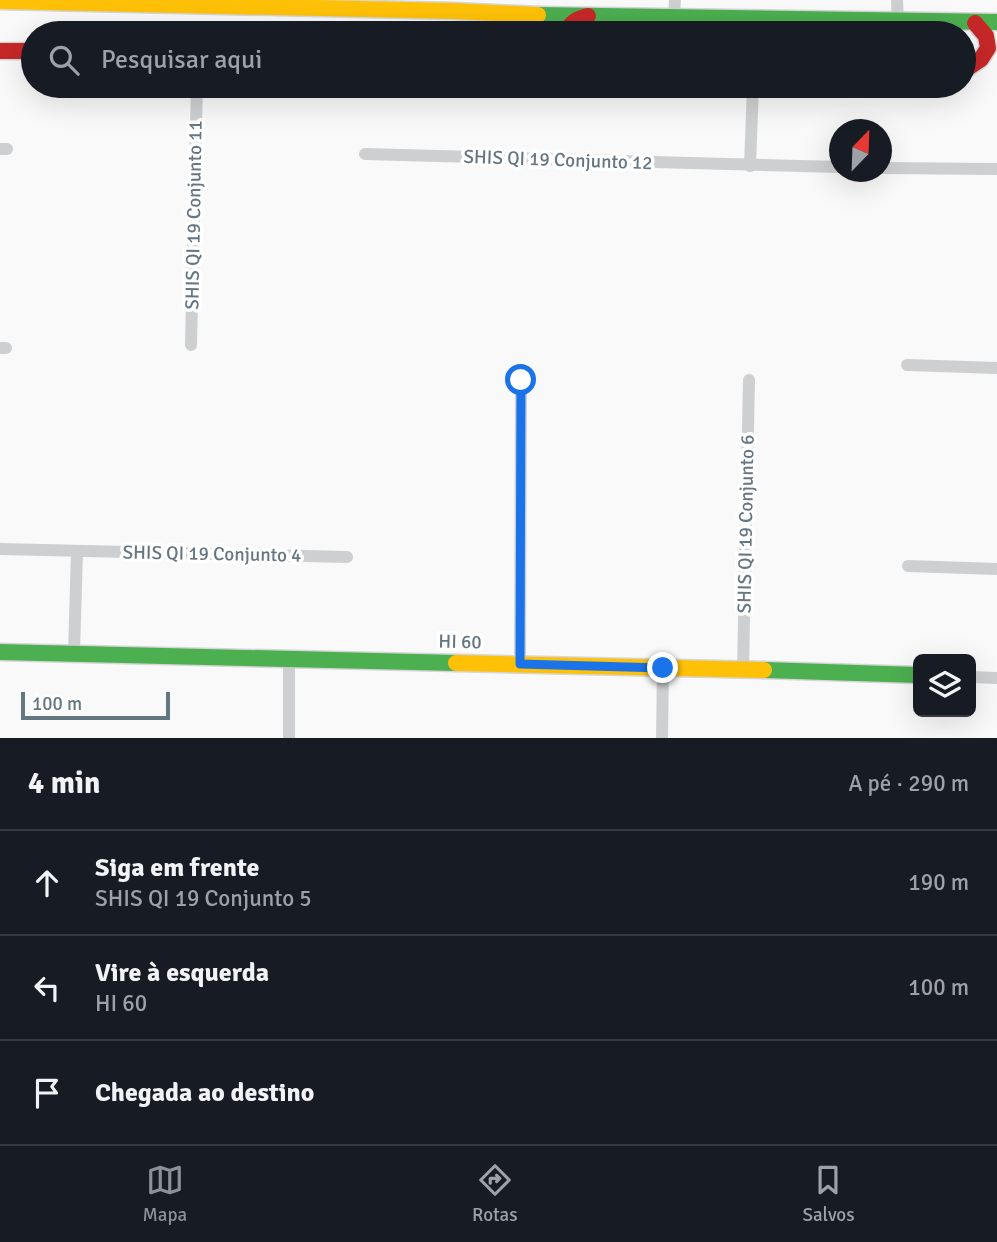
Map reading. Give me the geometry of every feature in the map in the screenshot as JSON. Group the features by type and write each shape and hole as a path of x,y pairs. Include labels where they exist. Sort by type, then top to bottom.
{"main road":[{"path":"0,1 454,6 543,15 853,21"},
{"path":"543,15 549,21"},
{"path":"572,21 588,16"},
{"path":"976,23 997,22"},
{"path":"976,24 989,30 994,46 990,55 976,64"},
{"path":"0,51 21,51"},
{"path":"976,69 997,70"},
{"name":"HI 60","path":"0,652 913,675"}],"street":[{"path":"674,17 675,0"},
{"path":"897,0 898,21"},
{"name":"SHIS QI 19 Conjunto 11","path":"191,345 197,98"},
{"path":"750,166 753,98"},
{"name":"SHIS QI 19 Conjunto 12","path":"365,154 829,167"},
{"path":"892,168 997,169"},
{"path":"907,365 997,368"},
{"path":"520,664 521,380"},
{"name":"SHIS QI 19 Conjunto 6","path":"743,669 749,380"},
{"name":"SHIS QI 19 Conjunto 4","path":"0,549 347,557"},
{"path":"74,653 77,552"},
{"path":"908,566 997,569"},
{"path":"289,660 289,738"},
{"path":"662,738 663,668"},
{"path":"976,677 997,678"}],"traffic: fast":[{"path":"538,15 931,21"},
{"path":"976,22 997,22"},
{"path":"0,652 456,663"},
{"path":"764,670 913,675"}],"traffic: slow":[{"path":"0,1 538,15"},
{"path":"456,663 764,670"}],"traffic: jam":[{"path":"576,21 588,16"},
{"path":"976,24 986,36 988,48 976,62"},
{"path":"0,51 21,51"}],"route":[{"path":"521,380 520,664 663,668"}]}
